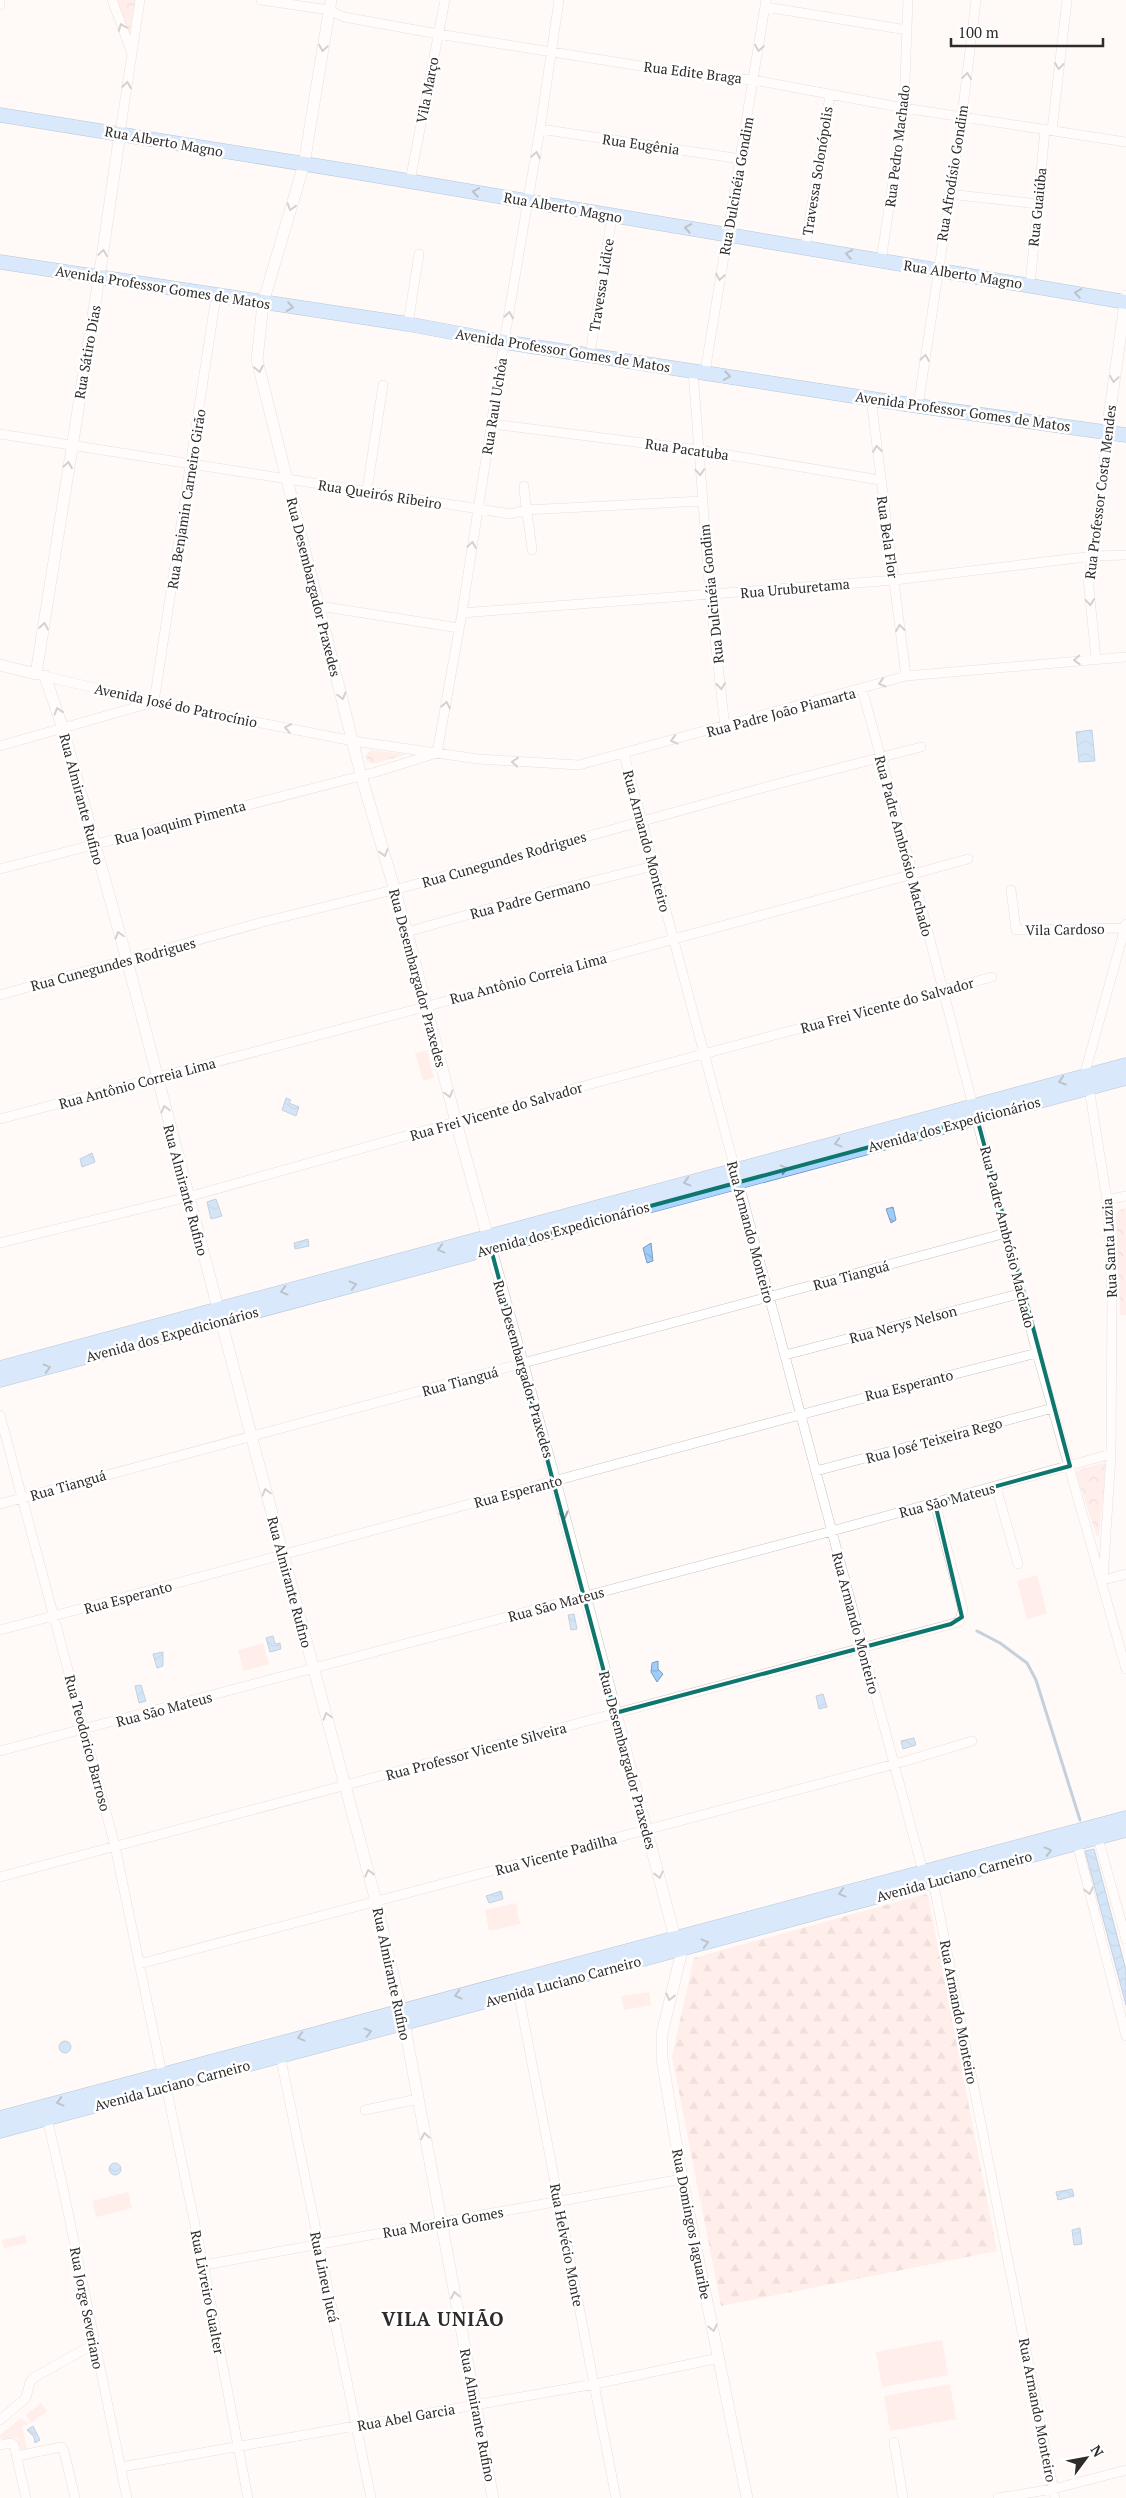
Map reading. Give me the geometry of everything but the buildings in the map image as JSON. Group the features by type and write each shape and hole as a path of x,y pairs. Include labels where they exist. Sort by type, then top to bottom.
{"main road":[{"name":"Rua Alberto Magno","path":"0,115 120,133 1126,301"},
{"name":"Avenida Professor Gomes de Matos","path":"0,262 408,324 504,342 918,406 1126,435"},
{"name":"Avenida dos Expedicionários","path":"0,1368 219,1314 490,1243 735,1175 1088,1081 1126,1065"},
{"name":"Avenida dos Expedicionários","path":"1088,1081 1126,1078"},
{"name":"Avenida dos Expedicionários","path":"0,1380 219,1314"},
{"name":"Avenida Luciano Carneiro","path":"1087,1837 1126,1818"},
{"name":"Avenida Luciano Carneiro","path":"0,2131 47,2118 164,2080 928,1876 1087,1837 1126,1830"},
{"name":"Avenida Luciano Carneiro","path":"0,2118 280,2055 403,2017 518,1991 582,1969"}],"street":[{"path":"0,0 0,5"},
{"path":"112,0 132,54"},
{"name":"Rua Sátiro Dias","path":"40,675 71,445 99,278 140,0"},
{"name":"Rua Edite Braga","path":"261,0 330,5 344,17 438,34 704,76 754,80 904,108 1126,142"},
{"name":"Vila Março","path":"410,181 445,0"},
{"name":"Rua Raul Uchôa","path":"437,753 462,613 559,0"},
{"name":"Rua Pedro Machado","path":"881,261 904,108 908,0"},
{"name":"Rua Afrodísio Gondim","path":"918,406 962,116 976,0"},
{"name":"Rua Guaiúba","path":"1030,285 1038,204 1067,0"},
{"path":"766,4 907,30"},
{"name":"Rua Dulcinéia Gondim","path":"725,727 710,595 702,501 699,450 699,371 741,159 766,4"},
{"name":"Rua Desembargador Praxedes","path":"330,5 304,164 263,303 257,360 361,775 407,932 456,1122 555,1481 678,1944"},
{"name":"Travessa Solonópolis","path":"805,247 830,95"},
{"name":"Rua Eugênia","path":"540,129 741,159"},
{"path":"949,194 1038,204"},
{"name":"Travessa Lidice","path":"590,354 612,216"},
{"path":"408,324 419,254"},
{"name":"Rua Benjamin Carneiro Girão","path":"154,702 192,464 216,296"},
{"name":"Rua Professor Costa Mendes","path":"1096,659 1088,578 1094,556 1107,432 1126,296"},
{"path":"367,490 383,385"},
{"name":"Rua Bela Flor","path":"871,398 906,676"},
{"name":"Rua Pacatuba","path":"492,424 699,450 880,480"},
{"name":"Rua Queirós Ribeiro","path":"0,434 511,514 525,510 702,501"},
{"path":"524,486 525,510 529,520 532,550"},
{"name":"Rua Uruburetama","path":"462,613 895,580 1094,556 1126,555"},
{"path":"319,606 459,628"},
{"name":"Rua Padre João Piamarta","path":"353,741 478,759 579,765 725,727 906,676 1126,657"},
{"name":"Avenida José do Patrocínio","path":"0,665 154,702 353,741"},
{"name":"Rua Almirante Rufino","path":"40,675 63,729 126,960 251,1436 347,1786 376,1901 403,2017 493,2498"},
{"name":"Rua Padre Ambrósio Machado","path":"862,689 976,1112 1037,1353 1103,1580 1126,1669"},
{"path":"0,746 154,702"},
{"name":"Rua Cunegundes Rodrigues","path":"0,995 263,922 394,890 642,821 921,747"},
{"name":"Rua Padre João Piamarta","path":"361,775 437,753"},
{"name":"Rua Armando Monteiro","path":"624,754 893,1764 928,1876 1054,2493"},
{"name":"Rua Joaquim Pimenta","path":"0,870 361,775"},
{"name":"Rua Antônio Correia Lima","path":"0,1119 968,859"},
{"name":"Rua Padre Germano","path":"407,932 533,896 653,866"},
{"name":"Vila Cardoso","path":"1011,890 1016,930 1125,926"},
{"name":"Rua Santa Luzia","path":"1103,1580 1111,1454 1112,1296 1107,1200 1088,1081 1093,1037 1121,962 1125,926"},
{"name":"Rua Frei Vicente do Salvador","path":"0,1242 188,1197 704,1054 992,977"},
{"path":"1107,1200 1126,1196"},
{"name":"Rua Tianguá","path":"0,1504 1006,1233"},
{"name":"Rua Nerys Nelson","path":"785,1355 1022,1293"},
{"name":"Rua Esperanto","path":"0,1630 1037,1353"},
{"name":"Rua José Teixeira Rego","path":"816,1471 1053,1408"},
{"name":"Rua Teodorico Barroso","path":"0,1415 115,1846 164,2080"},
{"name":"Rua São Mateus","path":"0,1751 832,1531 1111,1454"},
{"path":"996,1487 1018,1564"},
{"name":"Rua Professor Vicente Silveira","path":"0,1877 959,1622 963,1610 936,1503"},
{"path":"1103,1580 1126,1574"},
{"name":"Rua Vicente Padilha","path":"139,1964 647,1830 972,1741"},
{"path":"1087,1837 1126,1938"},
{"path":"1087,1837 1126,2036"},
{"name":"Rua Domingos Jaguaribe","path":"678,1944 660,2046 682,2179 748,2498"},
{"name":"Rua Helvécio Monte","path":"518,1991 616,2498"},
{"name":"Rua Lineu Jucá","path":"280,2055 371,2498"},
{"name":"Rua Livreiro Gualter","path":"164,2080 204,2266 248,2498"},
{"path":"366,2110 418,2099"},
{"name":"Rua Jorge Severiano","path":"47,2118 127,2498"},
{"name":"Rua Moreira Gomes","path":"204,2266 682,2179"},
{"path":"0,2420 26,2398 30,2382 35,2377 94,2344"},
{"name":"Rua Abel Garcia","path":"121,2466 594,2384 719,2358"},
{"path":"894,2442 903,2498"},
{"path":"0,2445 13,2443 26,2498"},
{"path":"17,2456 60,2446 64,2451 75,2498"},
{"path":"998,2498 1054,2493 1126,2470"}],"highlighted area":[{"path":"977,1118 1070,1466 935,1503 962,1617 951,1624 615,1713 491,1249"}],"green space":[{"path":"116,0 135,0 129,37"},
{"path":"370,750 404,755 373,764 367,761 366,756"},
{"path":"427,1050 434,1078 423,1081 415,1053"},
{"path":"1126,1208 1126,1315 1120,1315 1116,1214 1119,1210"},
{"path":"1104,1463 1106,1466 1099,1536 1097,1537 1076,1473 1078,1470"},
{"path":"1037,1575 1047,1613 1027,1619 1017,1581"},
{"path":"263,1643 269,1664 244,1671 238,1650"},
{"path":"925,1894 928,1896 997,2251 721,2306 672,2056 694,1958"},
{"path":"516,1903 520,1924 489,1931 485,1910"},
{"path":"649,1992 651,2005 624,2010 621,1996"},
{"path":"128,2192 132,2208 96,2217 92,2201"},
{"path":"25,2235 27,2243 4,2248 2,2240"},
{"path":"942,2340 948,2375 882,2387 876,2352"},
{"path":"950,2384 956,2419 890,2431 884,2396"},
{"path":"41,2403 47,2411 31,2423 26,2415"},
{"path":"21,2418 29,2424 22,2426 27,2449 21,2450 17,2437 5,2440 0,2438 0,2435"}],"water":[{"path":"1092,730 1095,761 1079,762 1076,732"},
{"path":"286,1098 291,1100 289,1103 299,1107 296,1116 282,1110"},
{"path":"92,1153 95,1162 82,1167 80,1159"},
{"path":"216,1199 222,1216 211,1219 207,1202"},
{"path":"893,1207 896,1220 891,1223 886,1209"},
{"path":"308,1239 309,1246 295,1249 294,1243"},
{"path":"651,1243 653,1261 647,1263 643,1248"},
{"path":"574,1614 577,1629 571,1630 568,1615"},
{"path":"273,1636 275,1644 280,1643 281,1649 270,1652 266,1638"},
{"path":"163,1652 163,1666 157,1668 153,1654"},
{"path":"658,1661 658,1669 663,1674 657,1682 651,1672 652,1663"},
{"path":"141,1685 146,1701 139,1703 135,1686"},
{"path":"823,1694 827,1707 819,1709 816,1696"},
{"path":"914,1738 916,1745 903,1749 901,1741"},
{"path":"1094,1849 1126,1970 1126,2005 1085,1851"},
{"path":"501,1891 503,1899 489,1903 486,1896"},
{"path":"65,2041 71,2047 65,2053 59,2047"},
{"path":"115,2163 121,2169 115,2175 109,2169"},
{"path":"1072,2189 1074,2196 1058,2200 1056,2192"},
{"path":"1080,2228 1082,2244 1074,2245 1072,2230"},
{"path":"33,2426 40,2440 35,2443 34,2437 27,2430"}],"waterway":[{"path":"977,1631 1000,1643 1027,1663 1036,1680 1080,1820"}],"district":[{"name":"VILA UNIÃO","path":"443,2318"}]}
